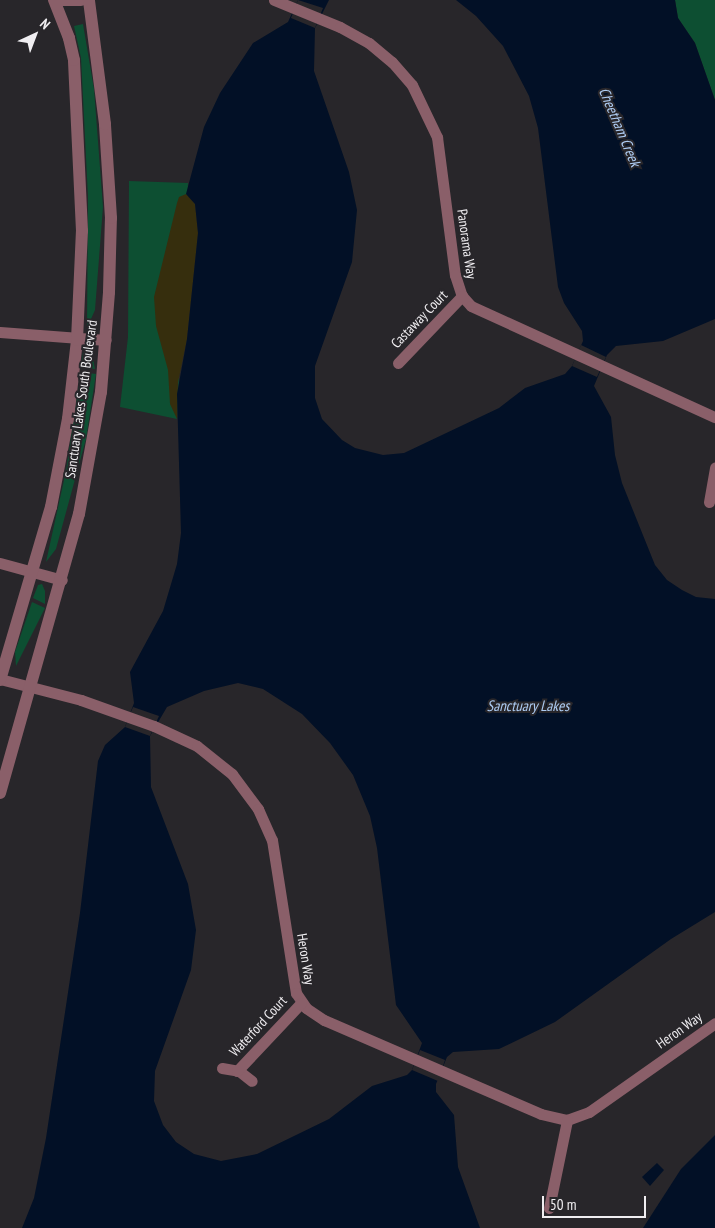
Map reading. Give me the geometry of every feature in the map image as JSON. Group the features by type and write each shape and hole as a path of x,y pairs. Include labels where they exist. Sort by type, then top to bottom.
{"street":[{"name":"Sanctuary Lakes South Boulevard","path":"0,680 34,573 61,458 77,340 82,231 74,60 69,38 54,0"},
{"path":"58,0 81,0"},
{"name":"Sanctuary Lakes South Boulevard","path":"0,792 29,685 62,580 88,475 106,340 110,262 108,156 89,0"},
{"name":"Panorama Way","path":"274,0 355,34 380,51 401,71 420,99 437,137 455,275 462,296 480,312 715,416"},
{"name":"Castaway Court","path":"398,363 462,296"},
{"path":"0,332 77,340 106,340"},
{"path":"709,502 715,468"},
{"path":"0,563 62,580"},
{"name":"Heron Way","path":"0,680 29,685 154,726 197,746 215,758 242,784 258,809 275,853 294,982 301,1002 324,1020 540,1114 566,1120 589,1112 715,1022"},
{"name":"Waterford Court","path":"238,1070 301,1002"},
{"name":"Waterford Court","path":"222,1068 238,1070 252,1080"},
{"path":"549,1208 566,1120"}],"green space":[{"path":"675,0 715,0 715,100 695,43 678,18"},
{"path":"83,24 94,89 103,207 95,310 87,328 88,197 81,58 74,26"},
{"path":"129,181 188,183 177,419 120,407 128,337"},
{"path":"87,350 93,359 95,369 81,367 83,353"},
{"path":"81,372 96,374 86,439 56,549 46,562 66,471"},
{"path":"42,584 45,591 45,604 33,598 38,585"},
{"path":"32,602 45,608 16,666 15,652"}],"sand":[{"path":"186,194 195,204 198,233 187,339 178,382 177,419 170,404 168,370 156,326 154,297 177,203 179,197"}],"water":[{"name":"Sanctuary Lakes","path":"298,0 329,0 315,28 314,71 349,172 357,210 352,262 315,366 315,398 322,419 342,440 355,448 383,455 404,453 499,408 525,388 565,374 572,366 583,341 582,331 564,303 558,287 538,128 529,96 503,46 476,16 456,0 675,0 678,18 695,43 715,100 715,319 663,341 616,346 607,355 594,386 611,417 615,455 622,483 655,565 667,580 682,590 696,597 715,599 715,912 671,939 555,1022 499,1049 453,1052 447,1057 436,1084 436,1092 454,1115 458,1167 480,1228 22,1228 34,1198 46,1138 80,913 98,761 105,745 125,727 134,703 130,672 163,611 177,564 181,533 177,394 187,339 198,233 195,204 186,194 204,127 220,93 253,43 288,22","holes":["238,683 263,689 302,714 330,743 353,775 370,816 377,848 396,1005 422,1043 412,1070 407,1075 372,1086 329,1119 257,1154 221,1161 194,1154 176,1142 163,1125 154,1101 155,1071 191,970 196,930 188,884 151,787 150,736 167,707 204,691"]},
{"path":"715,1135 715,1228 643,1228 681,1169"},
{"path":"657,1163 664,1170 650,1186 642,1177"}],"pier":[{"path":"298,0 323,8 315,28 291,18"},
{"path":"581,345 606,357 597,377 572,366"},
{"path":"133,707 159,716 150,736 125,727"},
{"path":"420,1050 445,1060 438,1081 412,1070"}],"water label":[{"name":"Cheetham Creek","path":"620,127"}]}
